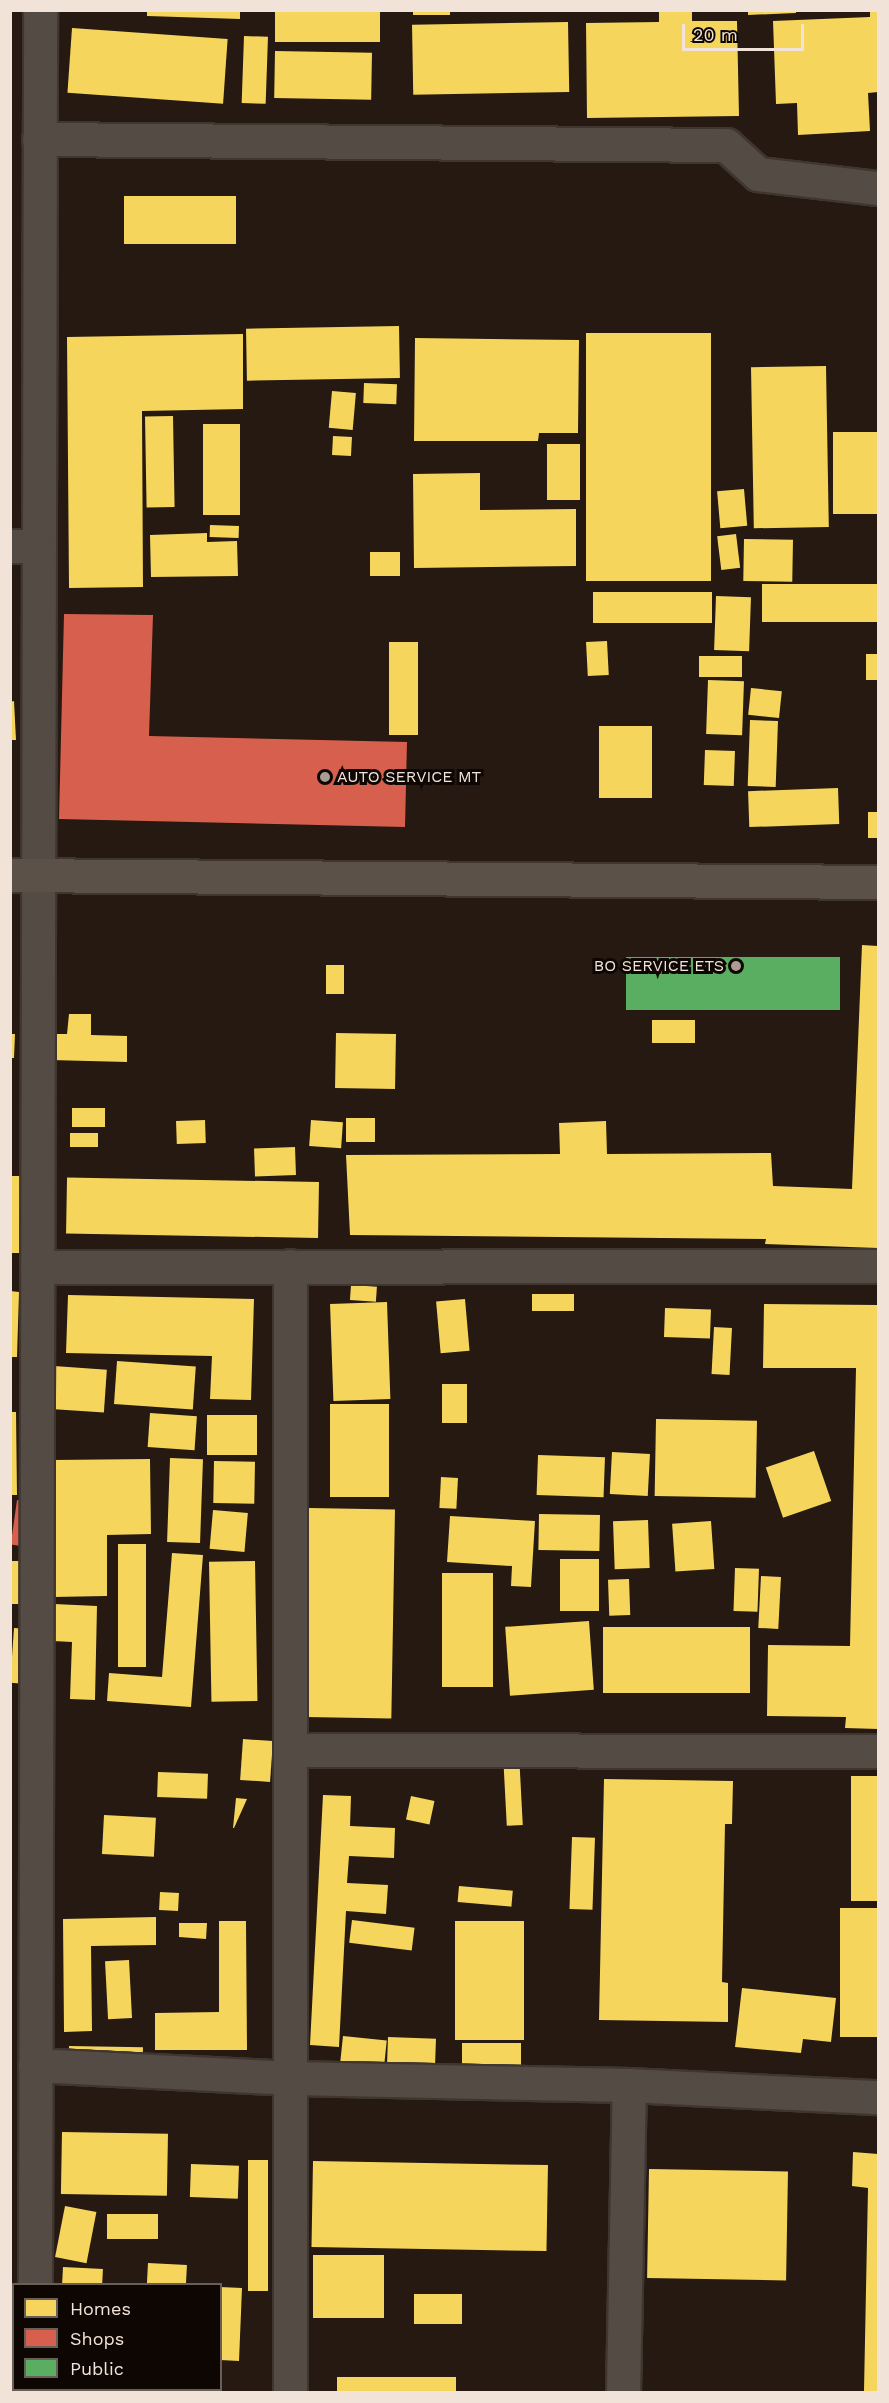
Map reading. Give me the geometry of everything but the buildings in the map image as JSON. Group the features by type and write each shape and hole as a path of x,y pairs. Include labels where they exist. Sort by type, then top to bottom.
{"street":[{"path":"35,2283 37,1267 24,875 25,546 39,138 40,10"},
{"path":"39,138 726,145 758,174 879,188"},
{"path":"24,875 879,882"},
{"path":"290,1266 292,2078 290,2392"},
{"path":"37,1267 879,1266"},
{"path":"290,1750 879,1751"},
{"path":"35,2065 292,2078 629,2085 879,2097"},
{"path":"623,2392 629,2085"}],"place":[{"name":"AUTO SERVICE MT","path":"325,777"},
{"name":"BO SERVICE ETS","path":"736,966"}]}
